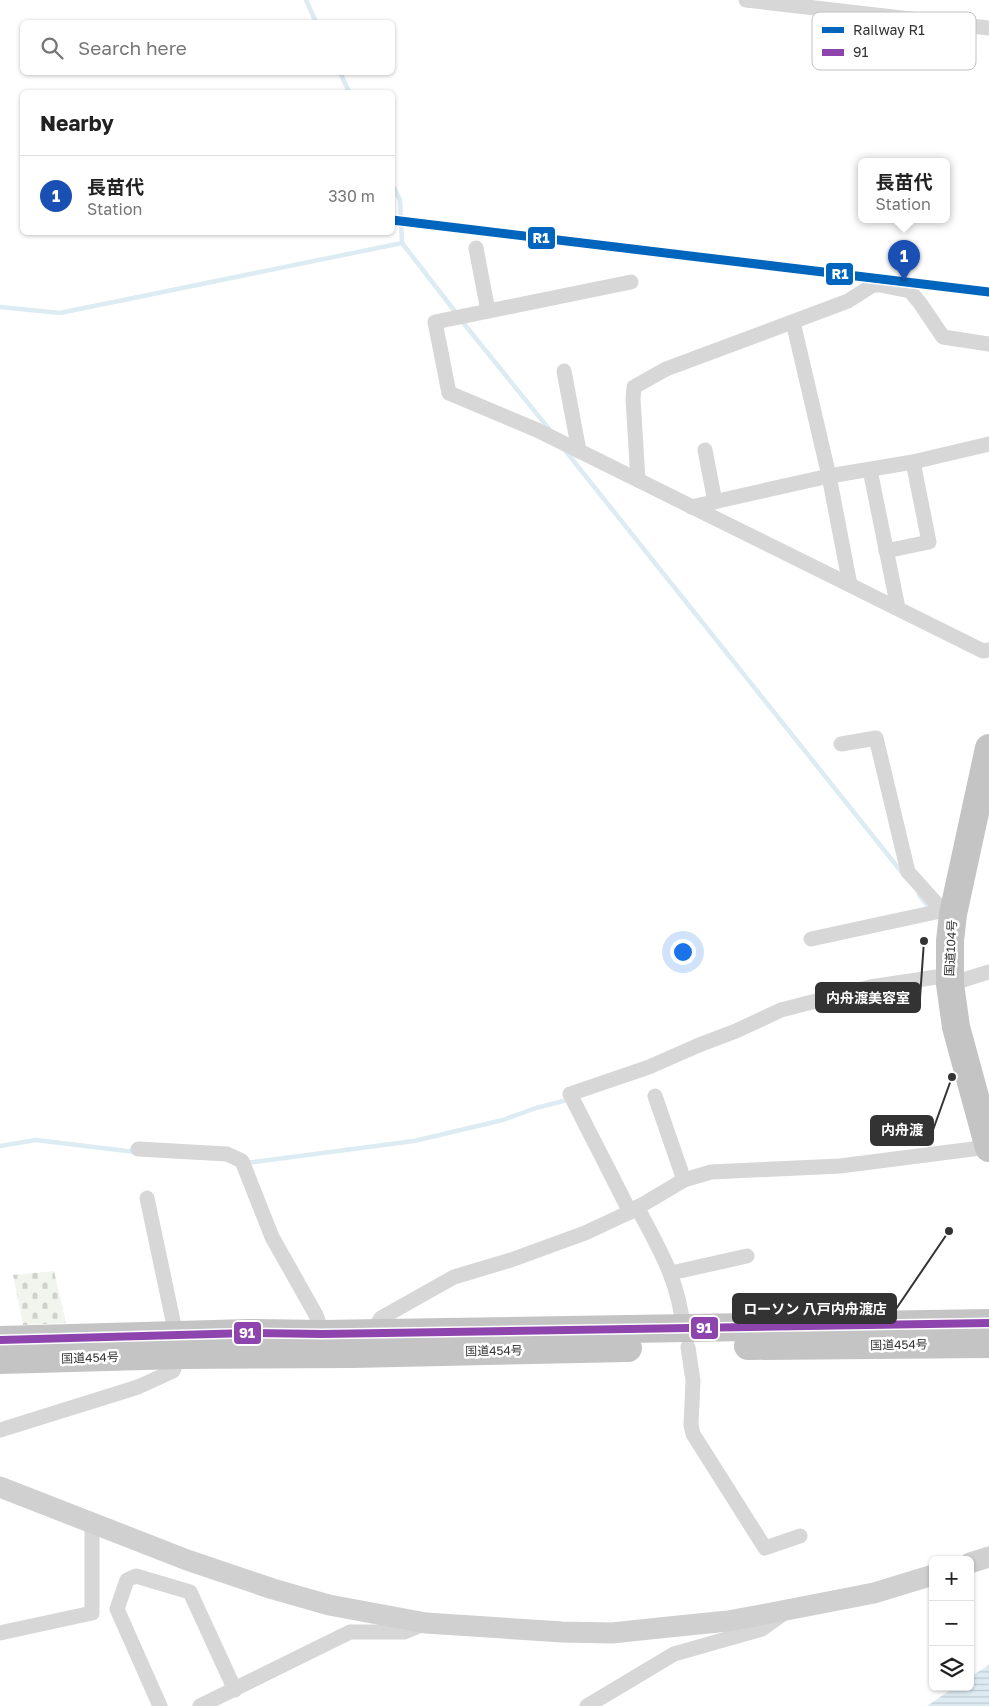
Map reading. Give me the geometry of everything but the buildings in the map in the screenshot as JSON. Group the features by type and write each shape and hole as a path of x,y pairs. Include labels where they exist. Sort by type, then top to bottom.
{"highway":[{"name":"国道104号","path":"989,748 947,911 950,941 950,979 956,1027 989,1147"},
{"name":"国道454号","path":"0,1340 177,1345 366,1344 686,1338 989,1323"},
{"name":"国道454号","path":"686,1338 989,1344"},
{"name":"国道454号","path":"0,1360 177,1345"}],"street":[{"path":"746,0 850,12"},
{"path":"976,27 989,28"},
{"path":"476,248 488,311"},
{"path":"631,282 435,322 449,394 537,430 983,650 989,650"},
{"path":"638,480 633,400 634,387 666,368 848,301 873,285 910,290 942,337 989,344"},
{"path":"793,322 830,476 850,584"},
{"path":"564,371 579,451"},
{"path":"691,507 830,476 913,462 989,444"},
{"path":"705,450 715,502"},
{"path":"886,551 929,542 913,462"},
{"path":"870,470 898,608"},
{"path":"841,744 876,738 908,872 947,911"},
{"path":"812,939 947,911"},
{"path":"800,1536 765,1548 693,1434 691,1426 693,1381 682,1310 671,1273 633,1209 570,1094 649,1067 781,1010 870,988 950,979 989,972"},
{"path":"655,1096 684,1180"},
{"path":"366,1344 381,1318 454,1277 521,1257 585,1233 684,1180 711,1172 840,1166 989,1147"},
{"path":"138,1149 227,1154 242,1161 272,1237 316,1315 326,1344"},
{"path":"0,1430 138,1386 173,1371 177,1345 147,1198"},
{"path":"671,1273 747,1256"},
{"path":"0,1486 187,1560 273,1589 330,1605 426,1622 518,1630 612,1632 728,1621 874,1593 929,1576"},
{"path":"92,1522 92,1613"},
{"path":"974,1562 989,1557"},
{"path":"160,1706 117,1609 127,1580 136,1576 190,1592 235,1690"},
{"path":"587,1706 674,1654 762,1629 791,1608"},
{"path":"0,1633 117,1609"},
{"path":"200,1706 350,1632 404,1632 426,1622"}],"green space":[{"path":"54,1271 66,1323 23,1325 13,1275"}],"shaded area":[{"path":"989,1665 989,1706 927,1706 949,1691 974,1691 974,1674"}],"waterway":[{"path":"306,0 315,20"},
{"path":"341,75 348,90"},
{"path":"395,190 400,200 402,243 457,314"},
{"path":"0,307 60,313 402,243"},
{"path":"461,320 549,429"},
{"path":"564,449 904,875"},
{"path":"919,895 932,911"},
{"path":"246,1163 414,1141 503,1120 536,1108 571,1099"},
{"path":"0,1146 36,1140 135,1152"}],"rail line":[{"name":"R1","path":"395,220 989,292"}],"transit line":[{"name":"91","path":"0,1340 249,1333 322,1334 989,1323"}],"place":[{"name":"長苗代","path":"904,281"},
{"name":"内舟渡美容室","path":"924,941"},
{"name":"内舟渡","path":"952,1077"},
{"name":"ローソン 八戸内舟渡店","path":"949,1231"}]}
